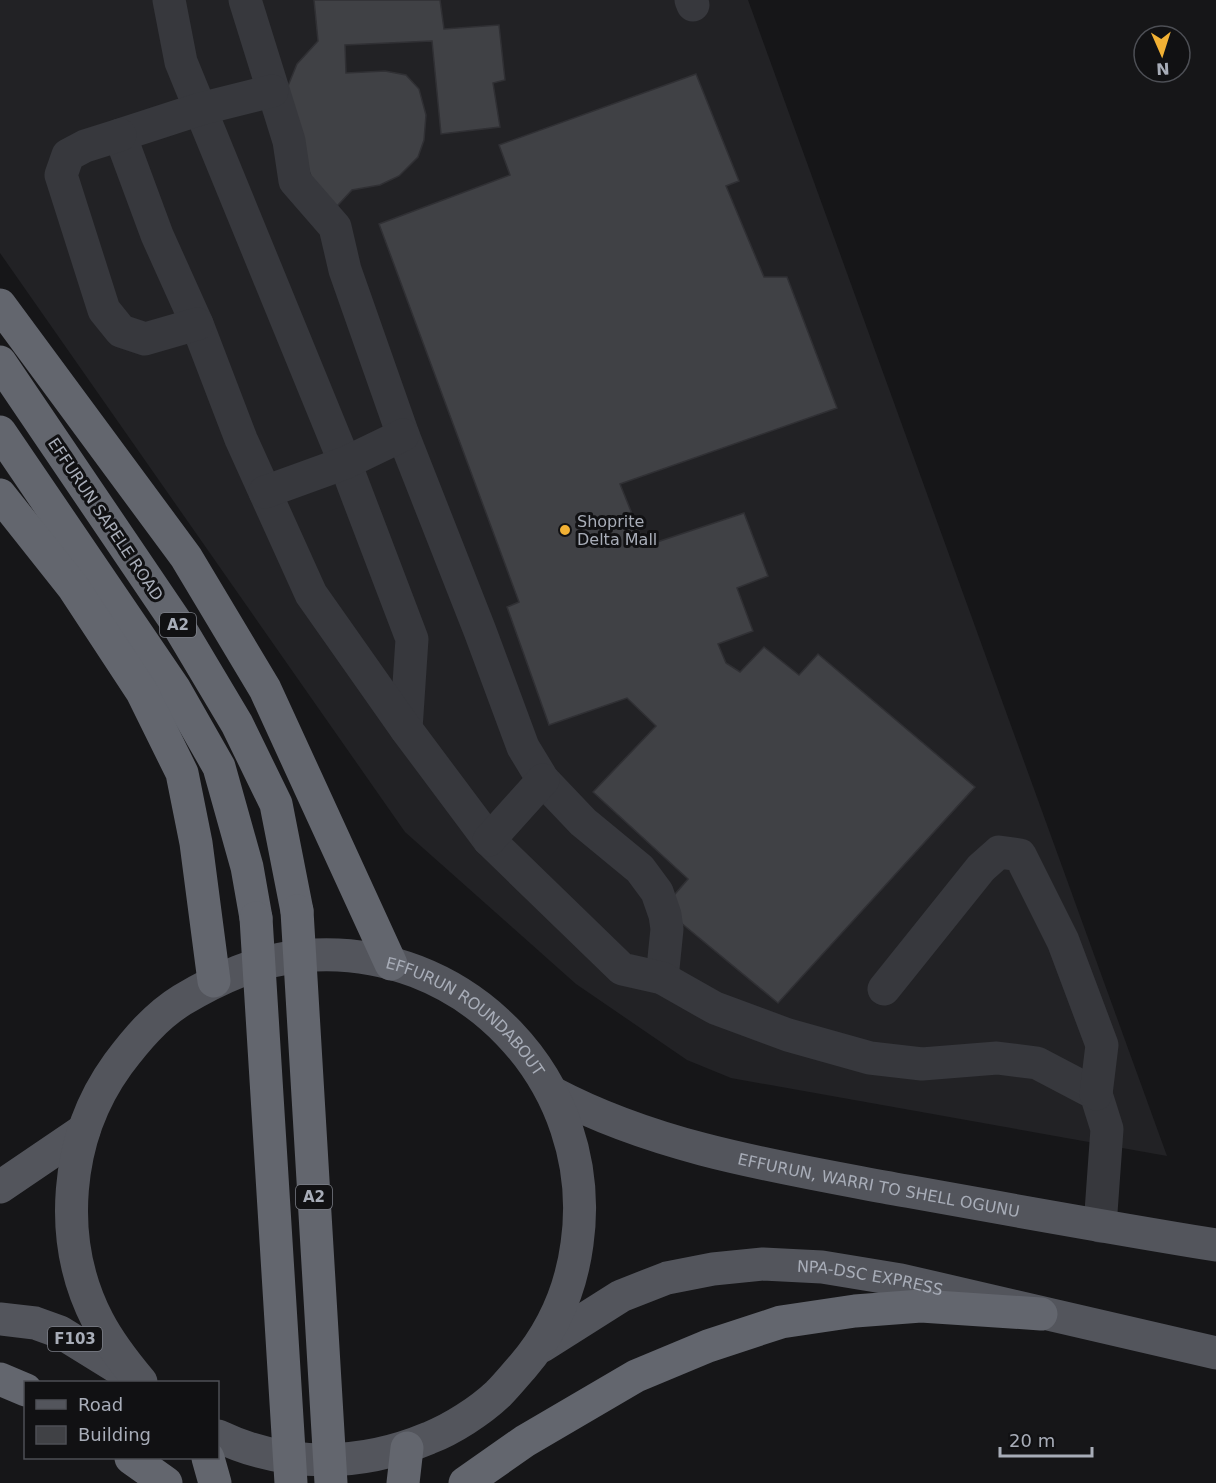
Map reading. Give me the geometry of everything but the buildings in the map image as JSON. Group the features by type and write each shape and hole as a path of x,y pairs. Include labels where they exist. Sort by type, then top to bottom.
{"highway":[{"path":"0,305 186,557 265,689 392,964"},
{"name":"EFFURUN SAPELE ROAD","path":"0,362 178,625 237,724 276,804 297,911 331,1483"},
{"name":"A2","path":"0,432 174,688 219,767 247,867 256,918 291,1483"},
{"path":"0,495 73,587 142,692 182,773 196,843 214,981"},
{"path":"465,1483 525,1441 636,1376 708,1346 781,1322 855,1311 921,1306 1041,1314"},
{"path":"0,1379 24,1389"},
{"path":"403,1483 407,1448"},
{"path":"132,1459 166,1483"},
{"path":"208,1459 215,1483"}],"main road":[{"name":"EFFURUN ROUNDABOUT","path":"140,1381 116,1352 97,1318 83,1282 74,1245 71,1206 75,1168 84,1130 105,1082 136,1040 175,1005 214,981 256,964 301,956 346,956 392,964 420,973 448,986 473,1002 519,1042 537,1066 553,1093 570,1134 577,1167 580,1222 574,1267 560,1310 538,1349 497,1396 446,1431 407,1448 365,1458 322,1461 280,1457 238,1446 219,1436"},
{"name":"EFFURUN, WARRI TO SHELL OGUNU","path":"553,1093 618,1124 684,1144 785,1168 1216,1245"},
{"path":"0,1187 84,1130"},
{"name":"NPA-DSC EXPRESS","path":"538,1349 621,1296 648,1285 667,1278 713,1269 763,1264 822,1268 901,1280 1216,1353"},
{"name":"F103","path":"0,1319 35,1323 60,1332 84,1344 140,1381"}],"lane":[{"path":"170,0 181,63 345,463 412,639 406,729"},
{"path":"245,0 289,141 295,181 335,227 345,270 403,435 523,747 543,780 583,822 640,869 657,892 667,929 662,978"},
{"path":"198,324 145,339 121,331 104,310 61,175 68,155 85,146 200,110 272,91"},
{"path":"120,135 157,235 198,324 241,439 311,594 406,729 489,840 622,969 662,978 715,1008 788,1035 870,1058 922,1064 997,1058 1037,1063 1096,1094"},
{"path":"265,492 345,463 403,435"},
{"path":"489,840 543,780"},
{"path":"884,989 981,868 999,852 1020,855 1063,940 1102,1045 1096,1094 1107,1129 1100,1226"}],"shaded area":[{"name":"Shoprite Delta Mall","path":"0,0 748,0 1167,1156 731,1078 687,1060 576,984 405,832 0,253"}],"place":[{"name":"Shoprite Delta Mall","path":"565,530"}]}
